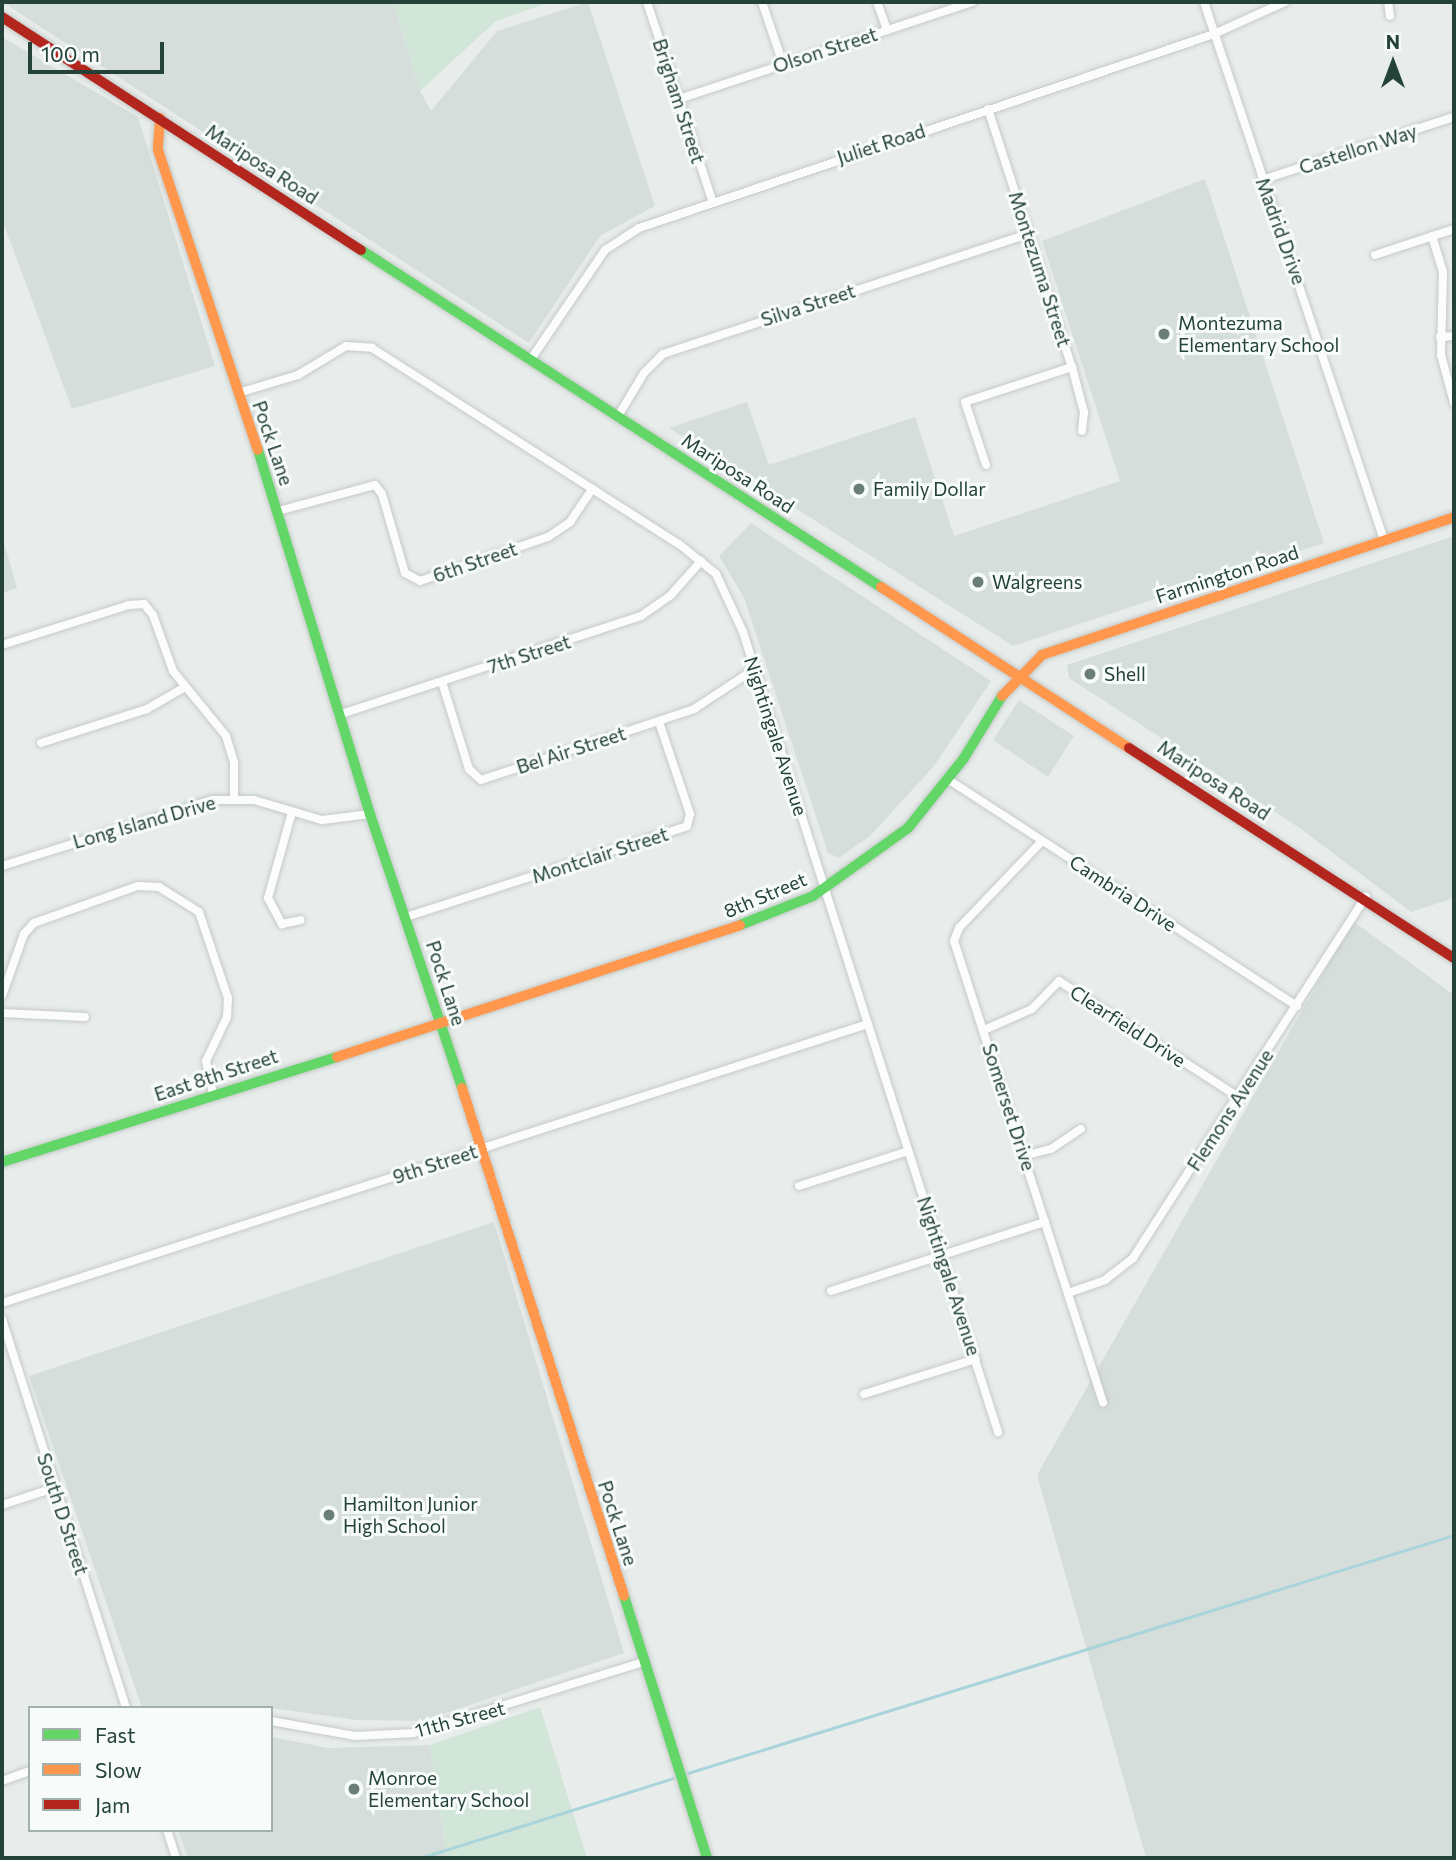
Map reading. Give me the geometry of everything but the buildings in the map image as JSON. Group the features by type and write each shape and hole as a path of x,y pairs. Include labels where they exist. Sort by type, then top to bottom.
{"street":[{"name":"Brigham Street","path":"647,2 712,200"},
{"path":"762,2 783,64"},
{"path":"877,2 887,30"},
{"name":"Olson Street","path":"679,99 972,2"},
{"name":"Madrid Drive","path":"1203,2 1384,540"},
{"name":"Juliet Road","path":"531,359 611,245 639,228 712,200 1214,34 1285,2"},
{"path":"1388,2 1390,16"},
{"name":"Mariposa Road","path":"2,17 1017,675 1366,897 1454,958"},
{"name":"Montezuma Street","path":"988,109 1072,366 1084,412 1082,431"},
{"name":"Castellon Way","path":"1262,180 1454,117"},
{"name":"Pock Lane","path":"160,118 158,150 278,511 338,715 441,1024 707,1858"},
{"path":"1375,255 1454,229"},
{"name":"Silva Street","path":"618,416 644,373 663,354 1027,234"},
{"path":"1432,236 1443,272 1440,337 1444,370 1454,403"},
{"path":"1440,337 1454,336"},
{"name":"Nightingale Avenue","path":"238,393 298,375 346,346 367,346 701,561 725,587 755,669 999,1433"},
{"path":"986,465 965,402 1072,366"},
{"name":"6th Street","path":"278,511 374,485 382,495 405,573 420,581 548,537 570,522 592,489"},
{"name":"Farmington Road","path":"1017,675 1054,649 1454,517"},
{"name":"7th Street","path":"338,715 641,617 670,596 701,561"},
{"path":"2,645 129,605 144,604 153,615 167,657 185,687 226,736 234,763 234,799"},
{"name":"Bel Air Street","path":"442,682 469,769 481,780 694,709 755,669"},
{"name":"8th Street","path":"441,1024 755,921 825,887 886,848 949,780 1017,675"},
{"path":"41,743 147,709 185,687"},
{"name":"Montclair Street","path":"406,917 687,826 690,814 659,722"},
{"name":"Cambria Drive","path":"949,780 1297,1006"},
{"name":"Long Island Drive","path":"2,866 195,803 234,799 339,821 370,814"},
{"path":"292,812 268,898 282,924 301,920"},
{"name":"Somerset Drive","path":"1042,841 955,936 1103,1403"},
{"path":"2,996 24,934 34,923 138,886 159,887 199,912 228,998 226,1017 205,1061 213,1094"},
{"name":"Flemons Avenue","path":"1068,1293 1105,1280 1133,1258 1366,897"},
{"name":"Clearfield Drive","path":"984,1030 1032,1009 1059,981 1238,1097"},
{"path":"2,1013 85,1017"},
{"name":"East 8th Street","path":"2,1162 441,1024"},
{"name":"9th Street","path":"2,1303 868,1024"},
{"path":"1024,1156 1051,1149 1081,1129"},
{"path":"799,1186 909,1151"},
{"path":"831,1291 1045,1222"},
{"name":"South D Street","path":"2,1320 4,1337 125,1706"},
{"path":"864,1394 976,1359"},
{"path":"2,1505 54,1488"},
{"name":"11th Street","path":"273,1721 355,1736 414,1733 644,1662"},
{"path":"2,1781 28,1772"},
{"path":"168,1832 176,1858"}],"shaded area":[{"path":"2,2 393,2 420,91 431,111 497,31 588,2 655,206 600,236 529,343"},
{"path":"2,37 138,117 215,366 72,409 2,219"},
{"name":"Montezuma Elementary School","path":"1205,179 1324,543 1013,646 669,428 747,402 769,465 915,417 954,536 1120,481 1042,241"},
{"path":"751,523 991,681 934,766 870,836 839,858 828,853 744,598 719,556"},
{"path":"2,535 17,588 2,593"},
{"path":"1454,536 1454,898 1411,912 1301,829 1069,678 1067,665"},
{"path":"1019,700 1074,736 1048,777 993,740"},
{"path":"1353,921 1454,995 1454,1858 1146,1858 1037,1475"},
{"name":"Hamilton Junior High School","path":"494,1222 624,1653 422,1721 357,1720 273,1708 273,1706 141,1706 29,1376"},
{"name":"Monroe Elementary School","path":"273,1737 329,1748 430,1745 447,1858 188,1858 179,1832 273,1832"}],"green space":[{"path":"393,2 551,2 496,21 420,91"},
{"path":"540,1707 587,1858 447,1858 430,1745"}],"waterway":[{"path":"688,1773 1454,1535"},
{"path":"420,1858 673,1778"}],"traffic: fast":[{"path":"361,250 881,587"},
{"path":"258,450 370,814 462,1088"},
{"path":"740,925 813,896 908,828 964,758 1002,696"},
{"path":"2,1162 337,1057"},
{"path":"624,1596 707,1858"}],"traffic: slow":[{"path":"160,118 158,150 258,450"},
{"path":"1002,696 1042,655 1454,517"},
{"path":"881,587 1129,748"},
{"path":"337,1057 740,925"},
{"path":"462,1088 624,1596"}],"traffic: jam":[{"path":"2,17 361,250"},
{"path":"1129,748 1454,958"}],"place":[{"name":"Montezuma Elementary School","path":"1164,334"},
{"name":"Family Dollar","path":"859,489"},
{"name":"Walgreens","path":"978,582"},
{"name":"Shell","path":"1090,674"},
{"name":"Hamilton Junior High School","path":"329,1515"},
{"name":"Monroe Elementary School","path":"354,1789"}]}
